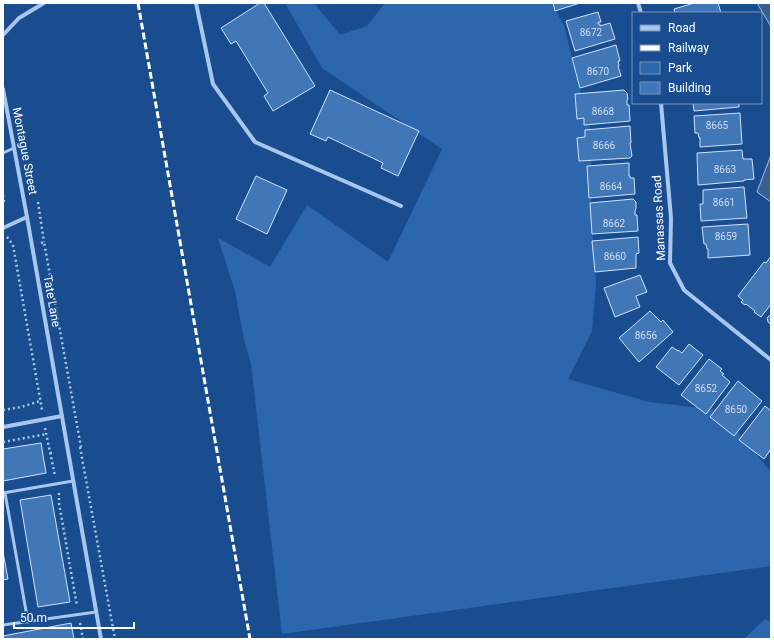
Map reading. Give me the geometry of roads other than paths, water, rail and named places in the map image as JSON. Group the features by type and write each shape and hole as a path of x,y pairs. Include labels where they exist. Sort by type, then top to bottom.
{"street":[{"path":"3,35 19,18 44,3"},
{"path":"196,3 213,84 255,142 401,206"},
{"name":"Montague Street","path":"3,89 27,217"},
{"name":"Manassas Road","path":"661,104 671,218 670,263 684,290 771,360"},
{"path":"3,228 27,217"},
{"name":"Tate Lane","path":"27,217 101,639"},
{"path":"3,426 62,416"}],"lane":[{"path":"3,153 14,148"},
{"path":"28,622 4,493 73,481"},
{"path":"3,625 96,612"}],"railway":[{"path":"138,3 250,639"}]}
